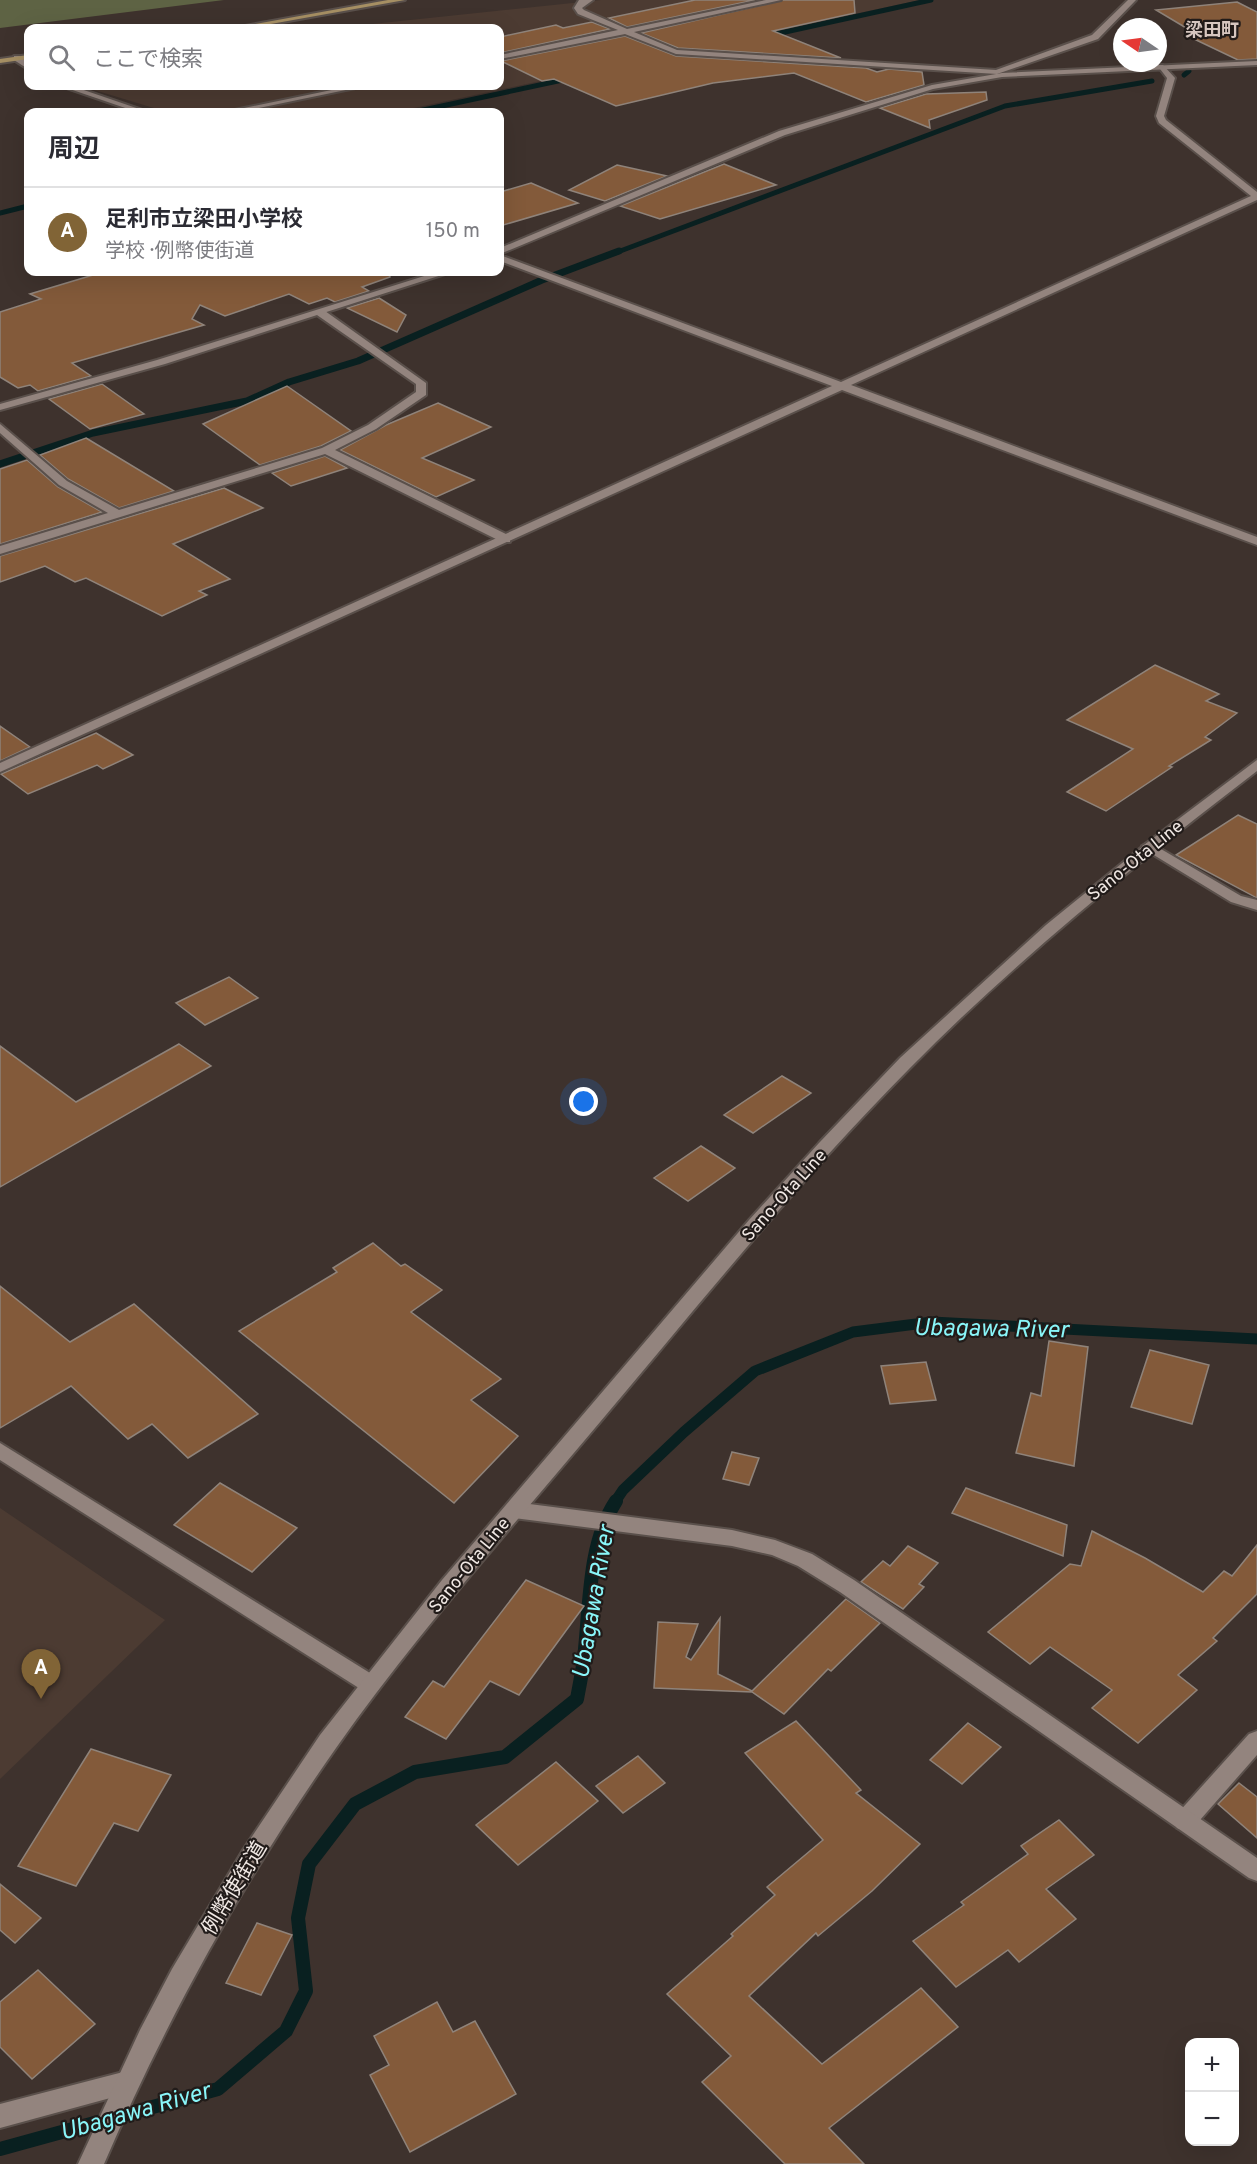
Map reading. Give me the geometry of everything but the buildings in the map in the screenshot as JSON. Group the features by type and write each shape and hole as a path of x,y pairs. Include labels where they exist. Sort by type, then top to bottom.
{"main road":[{"path":"261,24 401,0"},
{"path":"0,61 24,57"}],"street":[{"path":"590,0 582,3 578,8 581,12 676,52 689,54 999,74 1113,69"},
{"path":"504,56 777,0"},
{"path":"504,249 782,133 933,87 999,74 1095,37 1132,0"},
{"path":"17,58 24,64"},
{"path":"1167,67 1257,63"},
{"path":"0,768 1257,198 1252,188 1162,121 1160,116 1171,78 1165,72"},
{"path":"77,90 132,108"},
{"path":"249,108 341,90"},
{"path":"504,259 1257,541"},
{"path":"0,407 321,313 434,276"},
{"path":"0,550 326,450 372,427 422,393 421,383 321,313"},
{"path":"0,427 63,483 118,514"},
{"path":"326,450 506,539"},
{"name":"Sano-Ota Line","path":"370,1684 514,1510 738,1247 860,1109 975,996 1149,846 1257,764"},
{"path":"1149,846 1236,899 1257,905"},
{"path":"0,1450 370,1684"},
{"path":"514,1510 732,1538 775,1548 805,1560 847,1586 1257,1871"},
{"name":"例幣使街道","path":"92,2163 122,2093 197,1948 284,1804 370,1684"},
{"path":"1185,1821 1257,1740"},
{"path":"0,2116 122,2093"}],"shaded area":[{"path":"601,0 920,0 504,89 504,24 372,24"},
{"path":"94,90 498,90 414,108 154,108"},
{"path":"0,1508 165,1620 0,1779"}],"green space":[{"path":"0,0 224,0 24,24 0,28"}],"waterway":[{"path":"767,36 931,0"},
{"path":"693,52 716,47"},
{"path":"1184,75 1189,71"},
{"path":"433,108 572,78"},
{"path":"615,253 1005,106 1152,81"},
{"path":"0,213 24,207"},
{"path":"0,464 93,433 247,401 289,382 358,361 542,280 619,251"},
{"name":"Ubagawa River","path":"615,1502 623,1490 684,1432 755,1371 853,1332 932,1322 1257,1339"},
{"name":"Ubagawa River","path":"0,2149 218,2089 286,2031 306,1991 298,1918 309,1864 355,1804 415,1772 505,1757 577,1699 584,1661 592,1572 600,1535 616,1501"}],"place":[{"name":"足利市立梁田小学校","path":"41,1699"}],"district":[{"name":"梁田町","path":"1212,30"}]}
